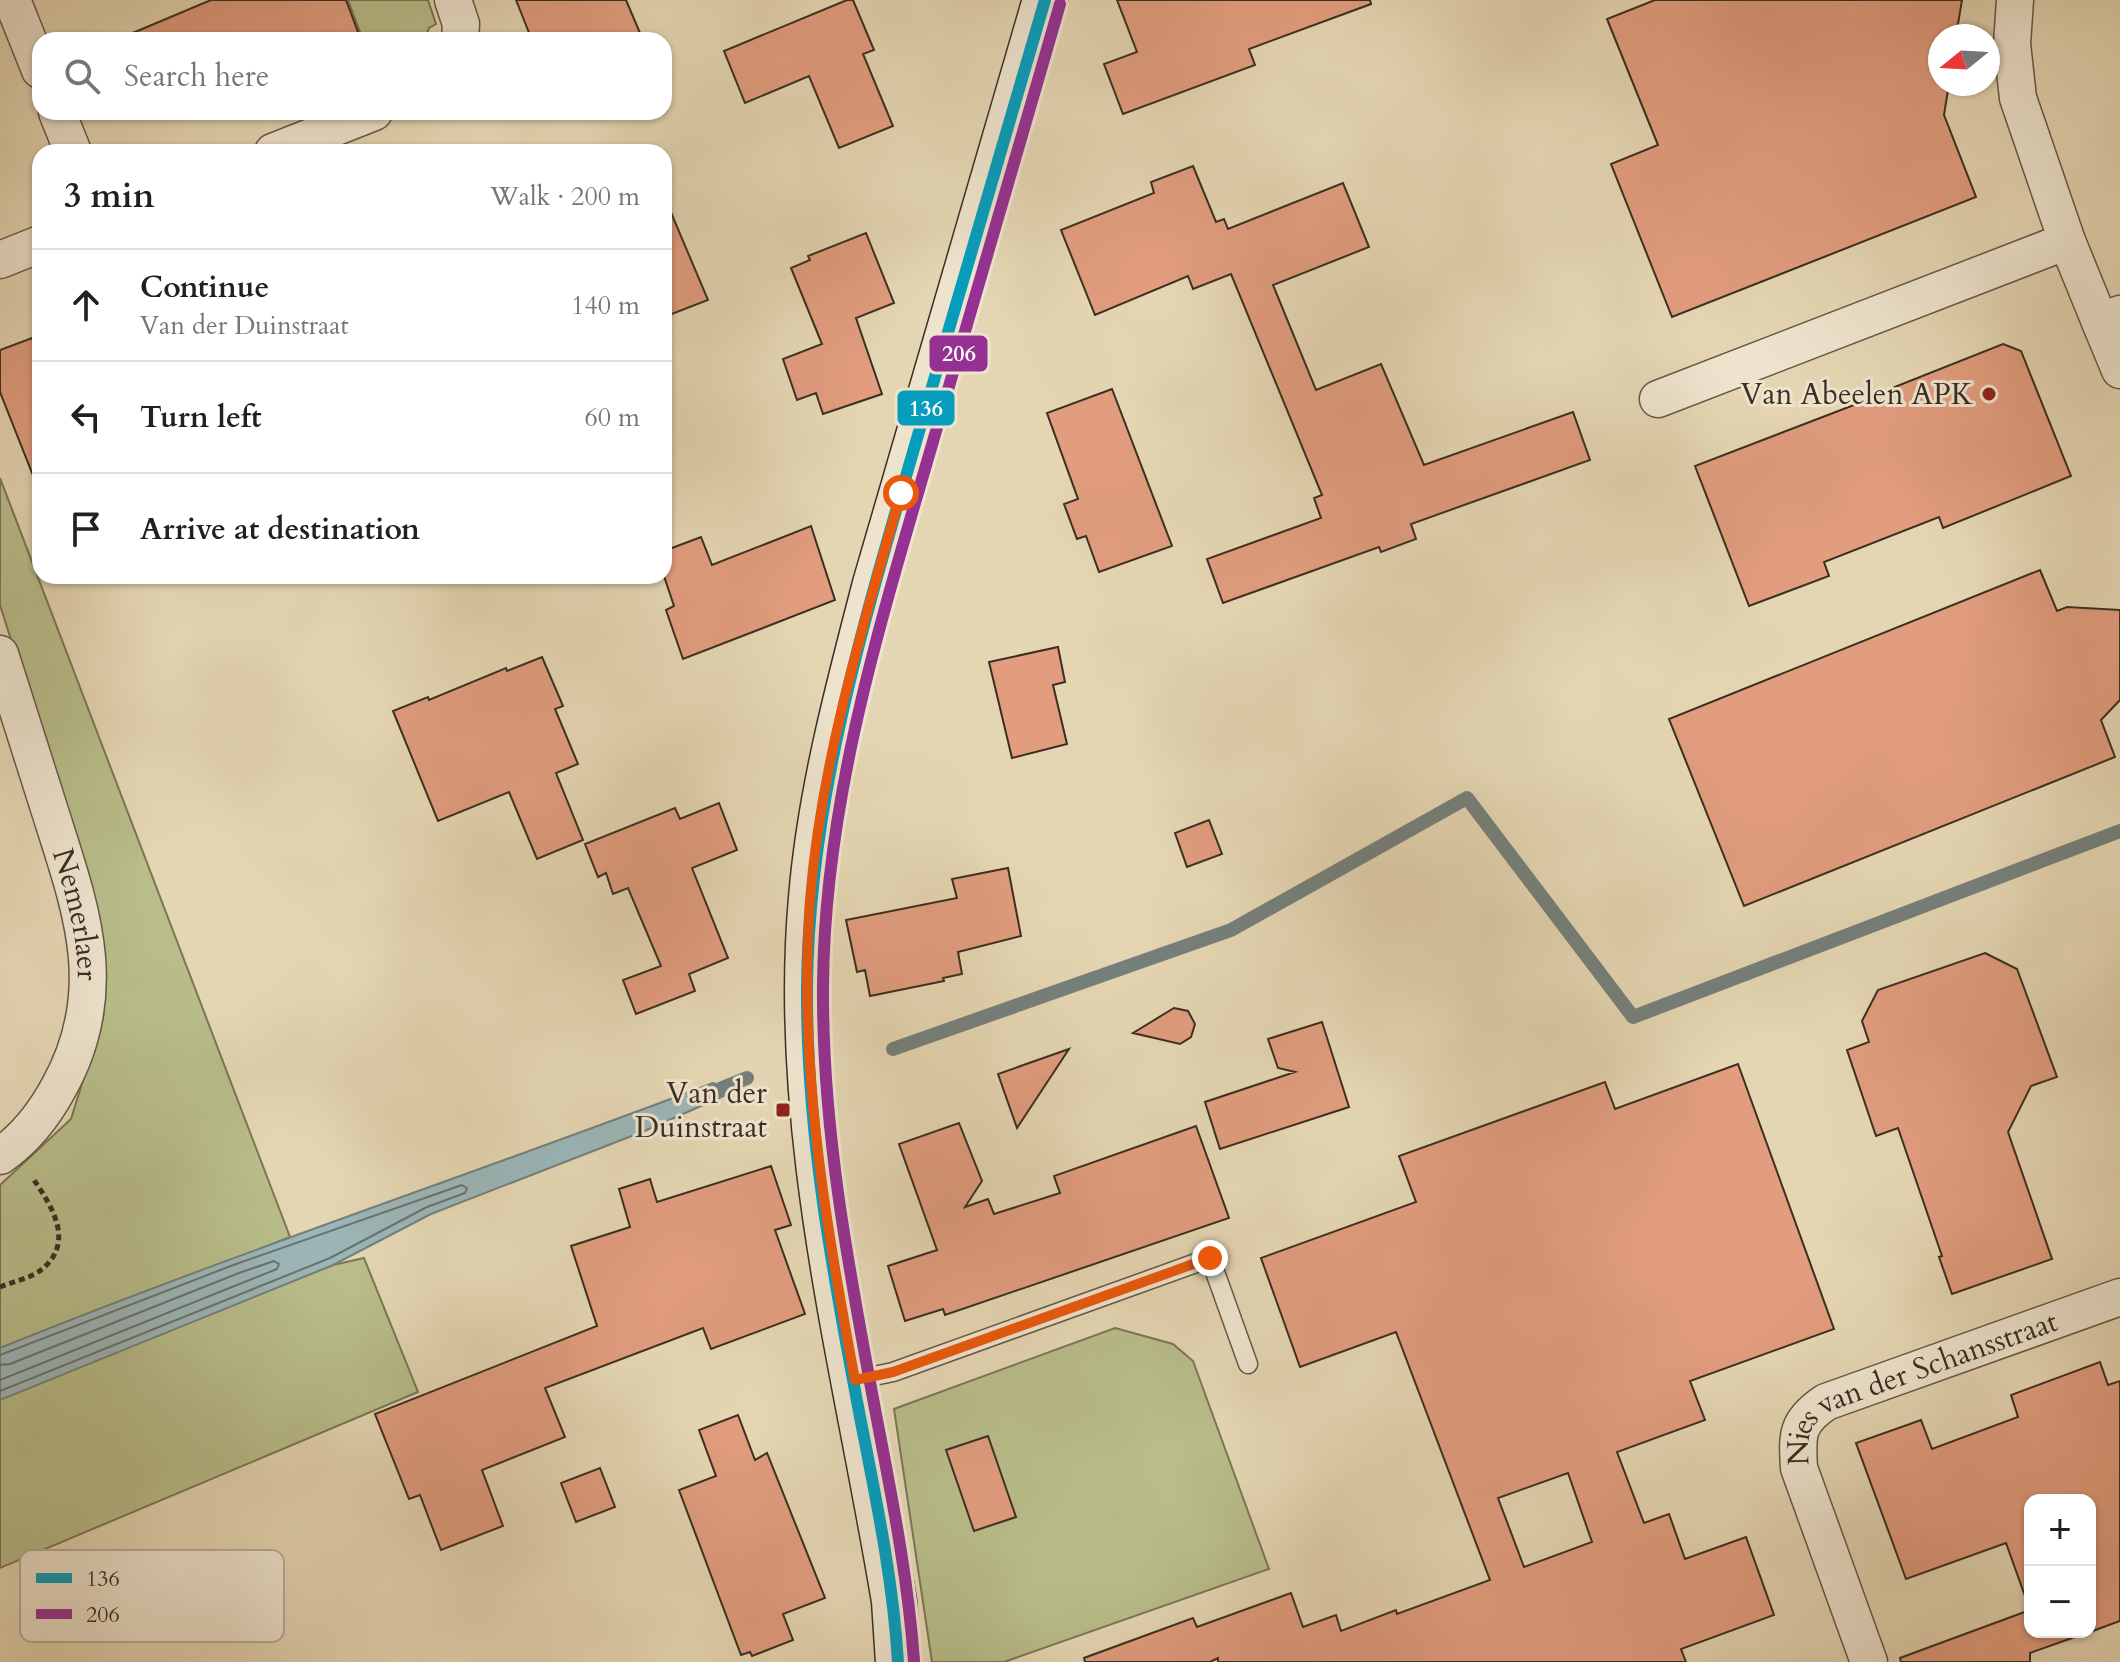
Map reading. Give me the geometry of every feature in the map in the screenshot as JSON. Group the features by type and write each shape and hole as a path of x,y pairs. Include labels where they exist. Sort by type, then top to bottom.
{"street":[{"path":"12,0 32,50"},
{"path":"453,0 460,32"},
{"path":"898,1662 894,1601 821,1192 811,1107 808,1013 810,913 830,762 875,584 1045,0"},
{"path":"2015,0 2012,44 2018,98 2067,241 2110,318 2120,370"},
{"path":"60,120 70,144"},
{"path":"293,144 354,120"},
{"path":"1658,399 2067,241"},
{"path":"0,260 32,247"},
{"name":"Nemerlaer","path":"0,654 84,926 89,990 82,1033 66,1074 45,1112 6,1151"},
{"name":"Nies van der Schansstraat","path":"1869,1662 1799,1468 1797,1437 1807,1415 1826,1402 2120,1297"}],"lane":[{"path":"855,1380 893,1372 1210,1258 1248,1364"}],"path":[{"path":"0,1287 40,1271 56,1253 60,1230 52,1209 6,1151"}],"green space":[{"path":"348,0 428,0 436,24 428,32 360,32"},
{"path":"0,478 32,562 32,584 41,584 290,1237 0,1352 0,1185 71,1119 104,1013 91,893 0,605"},
{"path":"364,1258 418,1392 43,1550 20,1550 20,1560 0,1568 0,1399 333,1265"},
{"path":"1115,1328 1173,1344 1193,1361 1269,1569 1004,1662 932,1662 894,1409"}],"water":[{"path":"713,1083 735,1091 642,1132 431,1214 333,1265 0,1400 0,1348 177,1279"}],"building":[{"path":"211,0 346,0 358,32 135,32"},
{"path":"516,0 626,0 640,32 529,32"},
{"path":"853,0 874,50 863,54 893,126 839,148 809,76 745,103 724,51"},
{"path":"1117,0 1370,0 1371,4 1249,49 1255,65 1123,114 1104,64 1137,52"},
{"path":"1655,0 1962,0 1958,24 1928,24 1928,96 1947,96 1944,115 1976,197 1672,317 1611,164 1658,145 1607,19"},
{"path":"1193,166 1216,222 1224,219 1228,229 1343,183 1369,247 1273,285 1316,390 1381,364 1424,465 1573,412 1590,460 1411,524 1416,539 1381,552 1379,547 1223,603 1207,559 1321,518 1314,498 1322,495 1231,274 1193,289 1188,276 1095,315 1061,230 1154,193 1151,182"},
{"path":"672,215 708,300 672,314"},
{"path":"866,233 894,303 856,318 882,394 823,414 816,393 797,400 783,359 822,344 791,268 810,260 808,256"},
{"path":"32,338 32,473 0,392 0,350"},
{"path":"2003,344 2021,351 2071,476 1943,528 1939,517 1824,562 1829,576 1749,606 1695,466"},
{"path":"1112,389 1172,546 1099,572 1086,536 1077,539 1064,504 1078,499 1047,413"},
{"path":"811,526 835,600 683,659 666,610 674,606 667,584 672,584 672,548 701,537 712,565"},
{"path":"2040,570 2057,611 2067,607 2120,610 2120,700 2101,720 2115,757 1744,906 1669,719"},
{"path":"1058,647 1065,682 1053,685 1067,744 1012,758 989,662"},
{"path":"542,657 563,706 555,709 578,764 556,773 583,840 537,859 509,792 438,821 393,711"},
{"path":"719,803 737,850 692,868 728,958 689,974 695,991 636,1014 623,980 661,966 628,888 613,894 606,873 598,877 585,844 675,808 680,819"},
{"path":"1209,820 1222,854 1187,867 1175,833"},
{"path":"1008,868 1021,936 958,952 962,974 943,978 944,981 870,996 865,970 857,972 846,920 957,898 952,879"},
{"path":"1985,953 2017,969 2057,1077 2031,1086 2008,1132 2052,1259 1952,1294 1898,1128 1876,1136 1847,1050 1869,1042 1862,1021 1878,990"},
{"path":"1174,1008 1188,1011 1195,1024 1191,1037 1180,1044 1133,1033"},
{"path":"1322,1022 1349,1107 1220,1149 1205,1102 1295,1072 1278,1068 1268,1039"},
{"path":"1069,1049 1017,1128 998,1074"},
{"path":"1738,1064 1834,1329 1690,1381 1705,1420 1617,1452 1644,1523 1669,1514 1685,1559 1746,1537 1774,1615 1681,1649 1686,1662 1218,1662 1218,1658 1210,1662 1085,1662 1084,1658 1193,1618 1197,1627 1291,1593 1303,1627 1336,1615 1341,1631 1490,1580 1396,1332 1300,1367 1261,1258 1416,1202 1399,1156 1605,1082 1615,1109","holes":["1568,1473 1592,1542 1524,1567 1498,1498"]},
{"path":"959,1123 982,1181 965,1207 988,1199 994,1214 1060,1193 1054,1176 1196,1126 1229,1218 945,1315 943,1309 905,1321 888,1266 937,1250 899,1144"},
{"path":"771,1166 791,1225 775,1230 805,1314 711,1349 703,1328 545,1388 565,1437 482,1470 503,1526 441,1550 420,1495 409,1499 375,1414 597,1326 571,1246 630,1227 619,1189 650,1179 657,1202"},
{"path":"2100,1362 2108,1385 2120,1381 2120,1621 2096,1630 2096,1494 2024,1494 2024,1593 2006,1543 1906,1579 1856,1443 1921,1420 1932,1449 2018,1417 2011,1395"},
{"path":"738,1415 755,1460 767,1453 825,1598 783,1614 793,1640 752,1656 750,1652 741,1655 679,1490 716,1476 699,1430"},
{"path":"988,1436 1016,1517 974,1531 946,1450"},
{"path":"600,1468 615,1507 576,1522 561,1483"},
{"path":"2024,1612 2024,1638 2072,1638 2030,1653 2030,1662 1901,1662 1900,1658"}],"waterway":[{"path":"893,1049 1231,930 1467,798 1633,1017 2120,831"},
{"path":"710,1093 747,1078"}],"transit line":[{"name":"136","path":"898,1662 888,1570 840,1310 816,1149 808,1040 810,918 828,785 857,654 1045,0"},
{"name":"206","path":"914,1661 898,1535 856,1304 832,1146 824,1040 826,920 843,787 872,656 1060,4"}],"place":[{"name":"Van Abeelen APK","path":"1989,394"},
{"name":"Van der Duinstraat","path":"783,1110"}],"route":[{"path":"901,493 830,762 810,900 808,1013 811,1107 821,1192 855,1380 893,1372 1210,1258"}]}
